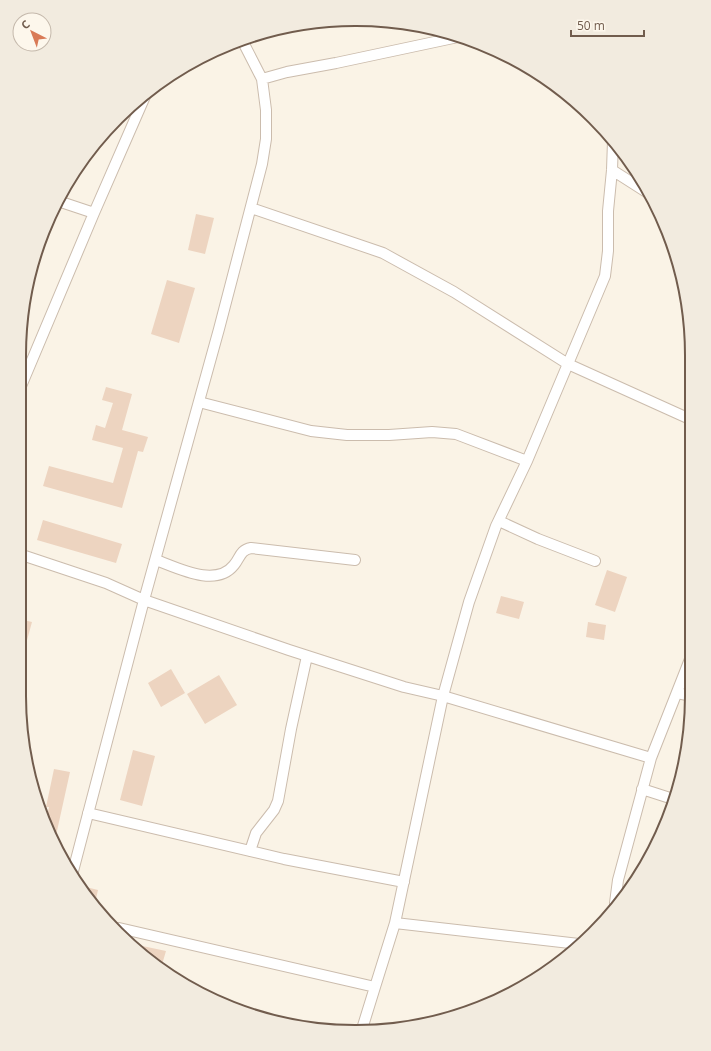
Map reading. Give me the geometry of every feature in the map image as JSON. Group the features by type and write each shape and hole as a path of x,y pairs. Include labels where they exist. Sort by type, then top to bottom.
{"street":[{"path":"262,79 287,72 336,63 446,39"},
{"path":"74,867 144,600 199,402 262,164 266,139 266,110 262,79 245,45"},
{"path":"26,374 141,106"},
{"path":"363,1025 395,923 443,696 469,602 499,521 527,461 605,276 608,251 608,211 613,150"},
{"path":"612,170 638,187"},
{"path":"64,202 94,213"},
{"path":"251,208 383,253 454,292 568,364 685,417"},
{"path":"199,402 311,431 347,435 389,436 432,432 456,434 527,461"},
{"path":"499,521 538,539 595,561"},
{"path":"156,560 210,577 225,573 234,565 240,554 246,549 251,548 355,560"},
{"path":"26,556 106,583 144,600 307,656 404,687 443,696 651,758"},
{"path":"250,851 256,833 274,810 278,802 291,729 307,656"},
{"path":"616,897 618,880 651,758 685,672"},
{"path":"677,693 685,695"},
{"path":"642,789 669,798"},
{"path":"88,813 284,859 404,882"},
{"path":"395,923 573,943"},
{"path":"124,929 375,986"}],"building":[{"path":"196,214 214,218 205,254 188,250"},
{"path":"167,280 195,288 179,343 151,334"},
{"path":"106,387 132,394 122,430 148,437 143,452 138,451 122,508 43,486 49,466 113,483 123,448 92,440 96,425 105,428 113,403 102,400"},
{"path":"43,520 122,544 116,563 37,540"},
{"path":"607,570 627,577 615,612 595,605"},
{"path":"501,596 524,602 519,619 496,613"},
{"path":"26,621 32,622 26,644"},
{"path":"588,622 606,625 604,640 586,637"},
{"path":"171,669 185,693 161,707 148,683"},
{"path":"219,675 237,705 205,724 187,694"},
{"path":"133,750 155,756 142,806 120,800"},
{"path":"54,769 70,772 56,833 48,813 49,807 46,807"},
{"path":"88,888 98,890 96,898"},
{"path":"141,946 166,951 163,962"}]}
